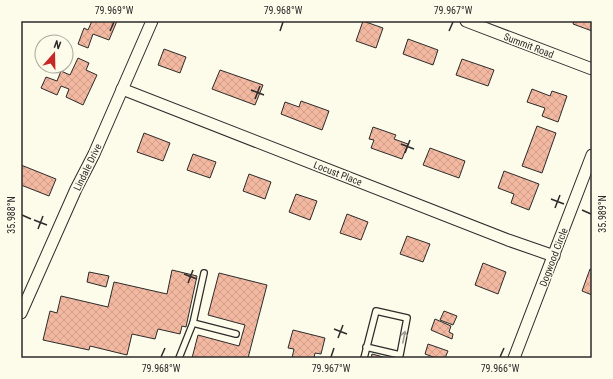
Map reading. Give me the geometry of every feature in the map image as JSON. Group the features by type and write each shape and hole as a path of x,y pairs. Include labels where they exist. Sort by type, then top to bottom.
{"street":[{"name":"Lindale Drive","path":"21,313 76,189 94,154 152,21"},
{"name":"Summit Road","path":"466,21 592,69"},
{"name":"Locust Place","path":"122,89 501,237 554,256"},
{"name":"Dogwood Circle","path":"514,358 592,156"}],"lane":[{"path":"179,358 194,323 204,272"},
{"path":"364,358 366,347 376,311 407,318 400,354 366,347"},
{"path":"194,323 236,334"}],"building":[{"path":"92,21 117,21 109,40 93,34 88,48 78,44 84,28 88,30"},
{"path":"363,21 383,28 376,48 356,41"},
{"path":"574,21 592,21 592,31 573,24"},
{"path":"408,39 438,50 433,65 403,54"},
{"path":"164,49 186,57 180,73 158,65"},
{"path":"78,58 89,63 86,70 97,75 83,105 66,97 69,89 61,86 57,95 41,88 46,77 57,81 60,74 74,74 74,66"},
{"path":"462,59 494,70 488,86 456,75"},
{"path":"220,70 263,85 255,105 212,89"},
{"path":"532,89 550,96 552,91 567,96 558,122 542,116 545,108 527,102"},
{"path":"301,101 329,111 322,130 281,114 285,102 299,107"},
{"path":"537,126 556,133 542,173 522,166"},
{"path":"373,127 396,135 394,139 408,144 402,159 371,148 374,140 369,139"},
{"path":"144,133 170,143 163,161 137,152"},
{"path":"430,148 465,161 459,178 423,165"},
{"path":"193,154 216,162 210,178 187,170"},
{"path":"21,165 56,179 49,196 21,185"},
{"path":"504,171 539,184 529,210 511,203 514,194 498,188"},
{"path":"249,174 271,182 265,199 243,191"},
{"path":"296,194 317,201 310,220 289,212"},
{"path":"347,214 368,222 361,240 340,233"},
{"path":"407,236 430,244 423,262 400,254"},
{"path":"483,263 506,272 498,294 475,285"},
{"path":"590,269 592,269 592,295 582,291"},
{"path":"172,270 197,276 186,327 182,326 180,334 158,329 155,339 132,334 127,355 90,346 89,350 43,340 50,311 57,313 61,296 108,307 114,282 167,294"},
{"path":"89,272 109,276 106,287 87,282"},
{"path":"219,273 267,285 248,358 192,358 198,335 239,346 245,325 208,315"},
{"path":"444,311 457,316 453,325 440,320"},
{"path":"435,319 451,326 449,332 453,334 452,339 431,330"},
{"path":"293,330 325,338 321,354 315,353 314,358 292,358 294,349 288,348"},
{"path":"428,344 448,351 445,358 436,358 425,354"},
{"path":"372,354 387,358 371,358"}]}
